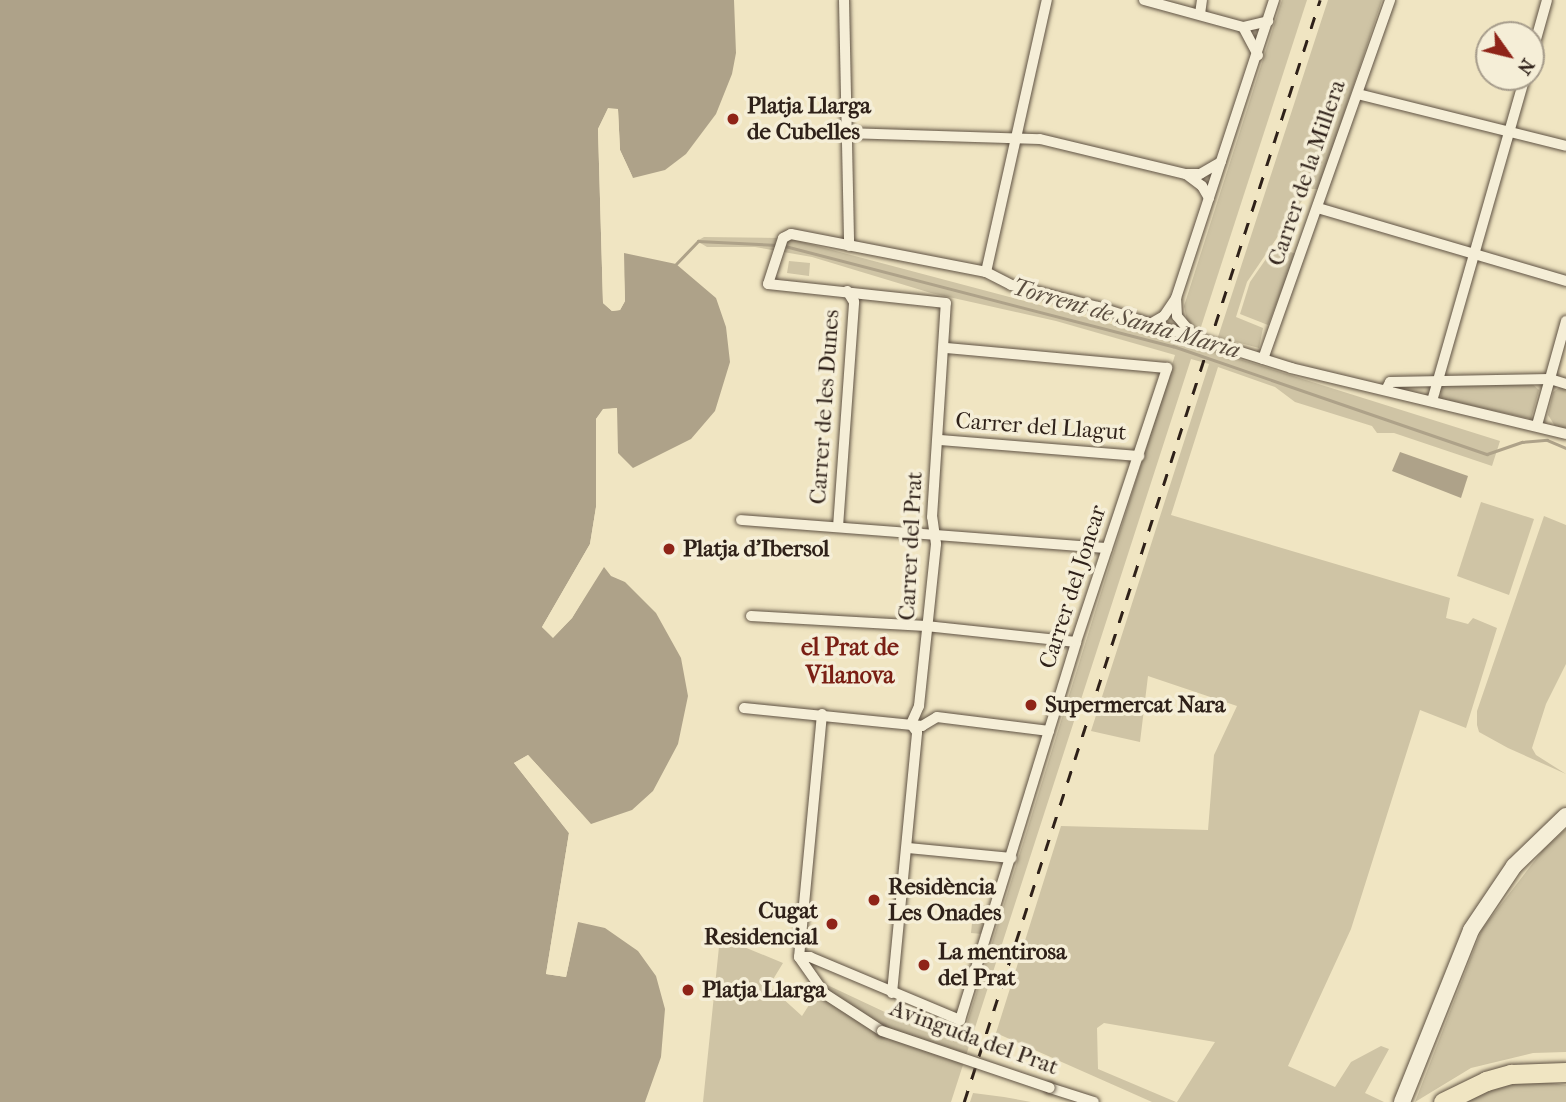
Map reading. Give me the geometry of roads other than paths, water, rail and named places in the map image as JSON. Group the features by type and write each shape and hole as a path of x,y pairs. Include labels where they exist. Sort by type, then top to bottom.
{"highway":[{"path":"1443,1102 1486,1081 1511,1074 1566,1072"}],"main road":[{"path":"1402,1102 1471,930 1514,866 1566,816"}],"street":[{"path":"844,0 849,246"},
{"path":"986,272 1047,0"},
{"path":"1144,0 1243,27 1268,21"},
{"path":"1200,15 1202,0"},
{"path":"1150,324 1164,316 1176,298 1274,0"},
{"name":"Carrer de la Millera","path":"1263,359 1390,0"},
{"path":"1541,21 1547,0"},
{"path":"1243,27 1258,55"},
{"path":"1432,401 1521,91"},
{"path":"1358,94 1508,134 1566,146"},
{"path":"845,133 1070,144 1186,174 1200,174 1221,162"},
{"path":"1186,174 1202,186 1209,198"},
{"path":"1318,208 1566,281"},
{"path":"865,294 768,284 782,242 791,233 986,272 1011,285 1263,359 1566,434"},
{"name":"Carrer de les Dunes","path":"838,527 854,302 847,291"},
{"path":"854,302 865,294"},
{"name":"Carrer del Prat","path":"865,294 946,303 946,348 932,517 936,536 919,706 911,724 917,732 908,848 892,993"},
{"path":"1176,298 1177,316 1197,338"},
{"path":"1537,425 1566,321"},
{"name":"Carrer del Joncar","path":"892,993 960,1020 1013,859 1076,642 1167,369 946,348"},
{"path":"1386,390 1390,382 1550,379 1566,384"},
{"name":"Carrer del Llagut","path":"939,440 1139,456"},
{"path":"741,520 1107,548"},
{"path":"751,616 927,626 1076,642"},
{"path":"744,708 922,726 937,718 1049,731"},
{"path":"822,714 799,957 826,964 892,993"},
{"path":"908,848 1013,859"},
{"name":"Avinguda del Prat","path":"799,957 825,994 882,1031 1094,1102"},
{"path":"812,979 815,969 826,964"}],"waterway":[{"name":"Torrent de Santa Maria","path":"676,264 698,241 778,245"},
{"name":"Torrent de Santa Maria","path":"785,246 1173,346 1487,454 1522,442 1547,440 1566,448"}],"railway":[{"path":"964,1102 1320,0"}],"place":[{"name":"Platja Llarga de Cubelles","path":"733,119"},
{"name":"Platja d'Ibersol","path":"669,549"},
{"name":"Supermercat Nara","path":"1031,705"},
{"name":"Residència Les Onades","path":"874,900"},
{"name":"Cugat Residencial","path":"832,924"},
{"name":"La mentirosa del Prat","path":"924,965"},
{"name":"Platja Llarga","path":"688,990"}],"district":[{"name":"el Prat de Vilanova","path":"850,662"}]}
